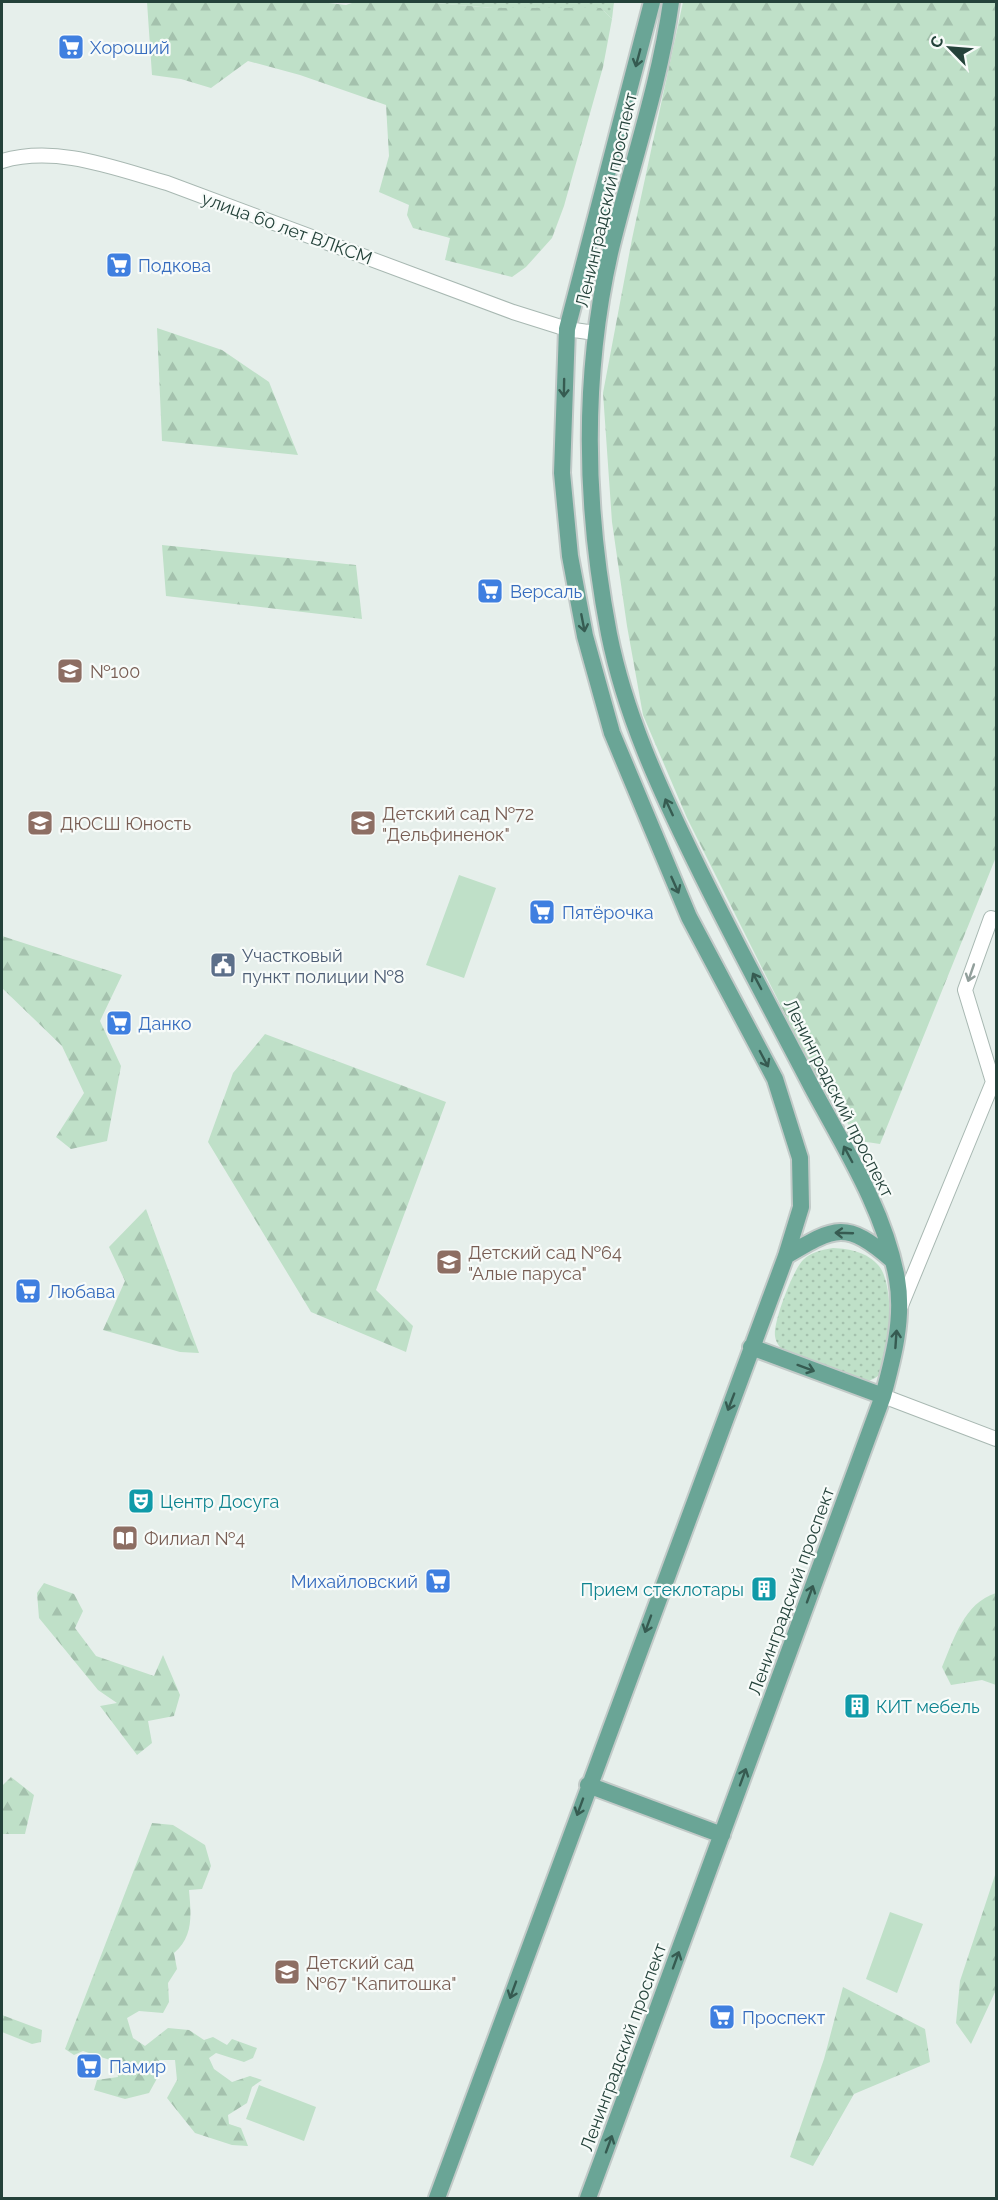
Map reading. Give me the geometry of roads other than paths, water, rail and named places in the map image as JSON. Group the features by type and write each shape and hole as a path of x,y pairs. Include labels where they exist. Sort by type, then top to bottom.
{"main road":[{"name":"Ленинградский проспект","path":"437,2199 588,1785 786,1256 801,1207 800,1158 775,1079 689,917 648,825 612,733 585,636 570,556 562,473 567,329 652,2"},
{"name":"Ленинградский проспект","path":"588,2199 883,1396 895,1350 898,1310 898,1283 869,1195 716,904 636,732 609,633 592,498 590,441 596,333 610,254 660,63 671,2"},
{"path":"786,1256 823,1234 841,1232 861,1235 892,1261"},
{"path":"751,1347 883,1396"},
{"path":"588,1785 722,1834"}],"street":[{"name":"улица 60 лет ВЛКСМ","path":"2,161 15,157 47,154 82,160 166,183 513,312 567,329 596,333"},
{"path":"898,1310 995,1078 965,990 991,918 996,920"},
{"path":"883,1396 996,1439"}],"place":[{"name":"Хороший","path":"71,47"},
{"name":"Подкова","path":"119,265"},
{"name":"Версаль","path":"490,591"},
{"name":"№100","path":"70,671"},
{"name":"ДЮСШ Юность","path":"40,823"},
{"name":"Детский сад №72 \"Дельфиненок\"","path":"363,823"},
{"name":"Пятёрочка","path":"542,912"},
{"name":"Участковый пункт полиции №8","path":"223,965"},
{"name":"Данко","path":"119,1023"},
{"name":"Детский сад №64 \"Алые паруса\"","path":"449,1262"},
{"name":"Любава","path":"28,1291"},
{"name":"Центр Досуга","path":"141,1501"},
{"name":"Филиал №4","path":"125,1538"},
{"name":"Михайловский","path":"438,1581"},
{"name":"Прием стеклотары","path":"764,1589"},
{"name":"КИТ мебель","path":"857,1706"},
{"name":"Детский сад №67 \"Капитошка\"","path":"287,1972"},
{"name":"Проспект","path":"722,2017"},
{"name":"Памир","path":"89,2066"}]}
